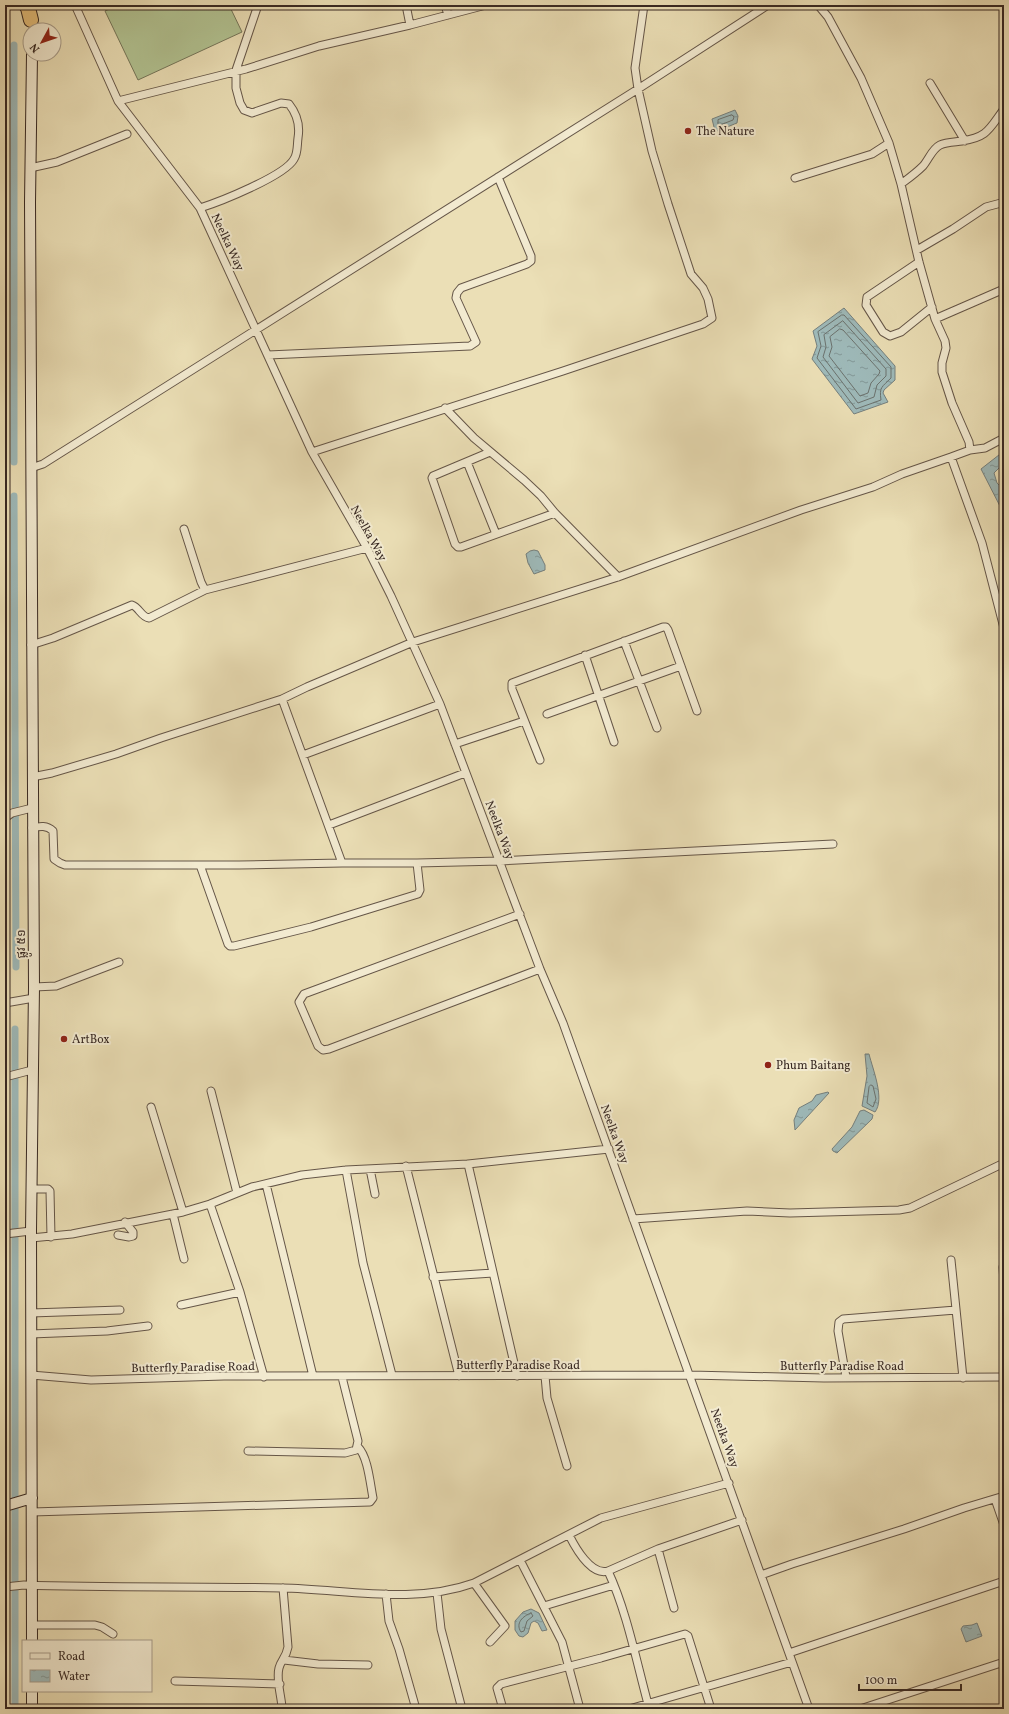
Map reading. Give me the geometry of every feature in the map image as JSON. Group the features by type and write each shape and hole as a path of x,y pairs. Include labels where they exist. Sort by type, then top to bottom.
{"highway":[{"path":"26,5 31,22"}],"main road":[{"path":"31,5 32,22"},
{"name":"ផ្លូវ ៥១","path":"32,62 30,168 32,777 29,809 32,828 37,987 34,998 28,1071 38,1189 38,1313 40,1334 36,1375 32,1512 28,1585 32,1640"},
{"path":"11,1504 32,1498"},
{"path":"32,1692 32,1709"}],"street":[{"name":"Neelka Way","path":"75,5 118,101 200,208 312,452 367,548 413,642 440,704 540,969 563,1023 809,1709"},
{"path":"200,208 221,201 276,175 288,167 296,155 299,133 298,119 289,104 281,102 252,113 248,113 240,103 236,88 236,70 258,5"},
{"path":"406,5 410,25"},
{"path":"446,5 448,15"},
{"path":"118,101 236,70 319,46 410,25 486,5"},
{"path":"312,452 445,408 563,372 703,324 712,318 708,299 703,288 692,274 668,204 652,151 638,89 634,68 644,5"},
{"path":"31,468 43,464 638,89 768,5"},
{"path":"818,5 828,18 861,78 889,144 901,184 919,262 935,319 946,348 942,363 942,372 952,403 969,442 970,450"},
{"path":"930,83 965,140"},
{"path":"901,184 917,171 938,146 982,136 988,133 992,124 1004,109"},
{"path":"30,168 57,162 127,134"},
{"path":"795,178 872,154 889,144"},
{"path":"268,355 463,347 474,345 476,342 456,298 457,293 461,288 527,264 531,261 531,256 498,177"},
{"path":"917,250 953,229 986,207 1001,203 1004,206"},
{"path":"919,262 867,297 866,305 883,332 890,336 901,332 932,307"},
{"path":"935,319 1004,289"},
{"path":"445,408 474,438 541,496 555,513 618,577"},
{"path":"32,777 52,773 109,756 282,699 306,687 413,642 618,577 801,510 873,486 951,456 970,450 985,448 1004,438"},
{"path":"490,452 433,476 432,478 455,544 458,547 555,513"},
{"path":"951,456 982,543 1004,628"},
{"path":"467,462 496,534"},
{"path":"184,529 205,590"},
{"path":"31,645 53,638 132,605 136,607 146,618 152,617 205,590 367,548"},
{"path":"540,760 512,688 512,682 666,627 697,711"},
{"path":"624,641 657,728"},
{"path":"585,655 614,742"},
{"path":"547,714 681,666"},
{"path":"282,699 342,863"},
{"path":"303,755 440,704"},
{"path":"455,744 524,721"},
{"path":"329,825 466,773"},
{"path":"5,818 12,813 29,809"},
{"path":"32,828 41,826 49,827 53,831 54,860 60,864 240,865 500,861 833,844"},
{"path":"200,865 228,944 230,946 234,946 311,927 418,894 420,890 417,863"},
{"path":"520,914 304,994 299,1002 318,1046 323,1050 540,969"},
{"path":"37,987 49,987 61,984 119,962"},
{"path":"5,1002 34,998"},
{"path":"9,1076 28,1071"},
{"path":"211,1091 237,1193"},
{"path":"151,1107 183,1212"},
{"path":"7,1233 37,1236 72,1234 125,1222 183,1212 210,1204 237,1193 302,1175 406,1166 468,1164 609,1149"},
{"path":"633,1219 747,1211 790,1213 899,1210 910,1208 1004,1163"},
{"path":"468,1164 517,1376"},
{"path":"406,1166 432,1278 459,1376"},
{"path":"370,1169 374,1194"},
{"path":"346,1170 363,1262 392,1375"},
{"path":"266,1184 313,1376"},
{"path":"37,1236 51,1195 49,1190 38,1189"},
{"path":"210,1204 240,1292 264,1377"},
{"path":"173,1214 184,1259"},
{"path":"118,1235 129,1237 133,1236 133,1232 125,1222"},
{"path":"951,1260 962,1378"},
{"path":"1004,1266 1004,1282"},
{"path":"432,1278 493,1273"},
{"path":"181,1305 240,1292"},
{"path":"38,1313 120,1310"},
{"path":"846,1377 838,1332 840,1322 843,1319 956,1310"},
{"path":"40,1334 107,1331 148,1326"},
{"name":"Butterfly Paradise Road","path":"36,1375 91,1380 224,1376 342,1377 392,1375 1004,1377"},
{"path":"545,1376 547,1398 567,1466"},
{"path":"32,1512 370,1502 373,1498 371,1484 363,1452 358,1447 358,1441 342,1377"},
{"path":"248,1452 345,1453 356,1450 358,1447"},
{"path":"8,1586 283,1588 386,1594 437,1593 455,1590 474,1583 601,1518 729,1483"},
{"path":"762,1576 792,1564 1004,1496"},
{"path":"995,1499 1004,1525"},
{"path":"569,1535 588,1563 598,1571 608,1571 658,1549 742,1520"},
{"path":"658,1549 674,1608"},
{"path":"520,1560 562,1642 580,1709"},
{"path":"608,1571 614,1585 648,1704"},
{"path":"789,1653 1004,1581"},
{"path":"474,1583 505,1626 490,1642"},
{"path":"544,1606 614,1585"},
{"path":"282,1707 279,1670 287,1654 288,1647 283,1588"},
{"path":"437,1593 441,1629 462,1709"},
{"path":"386,1594 389,1621 399,1649 416,1709"},
{"path":"32,1625 95,1625 102,1626 113,1634"},
{"path":"503,1709 497,1688 498,1686 685,1634 688,1635 710,1709"},
{"path":"284,1660 318,1664 368,1665"},
{"path":"629,1709 704,1689 792,1662"},
{"path":"860,1709 1004,1662"},
{"path":"175,1681 280,1684"}],"green space":[{"path":"118,5 229,5 242,32 138,80 105,11"}],"water":[{"path":"735,110 738,116 737,123 717,131 714,127 712,119"},
{"path":"844,308 895,366 895,380 884,390 883,393 888,402 854,414 812,359 817,346 813,331"},
{"path":"1004,451 1004,463 994,473 997,483 1004,490 1003,512 981,469"},
{"path":"534,550 538,551 545,565 545,570 534,574 528,563 526,554"},
{"path":"865,1054 869,1054 879,1092 878,1106 875,1112 862,1106 867,1076"},
{"path":"829,1093 795,1130 794,1120 799,1108 812,1101 816,1095"},
{"path":"864,1110 873,1115 872,1119 837,1153 833,1151 832,1149 852,1127 860,1111"},
{"path":"531,1609 539,1613 547,1630 542,1631 538,1623 534,1621 531,1623 528,1633 523,1637 519,1636 515,1630 515,1621 523,1612"},
{"path":"977,1623 982,1636 966,1642 961,1629 963,1626"}],"waterway":[{"path":"14,45 14,462"},
{"path":"14,496 16,967"},
{"path":"15,1029 15,1709"}],"place":[{"name":"The Nature","path":"688,131"},
{"name":"ArtBox","path":"64,1039"},
{"name":"Phum Baitang","path":"768,1065"}]}
